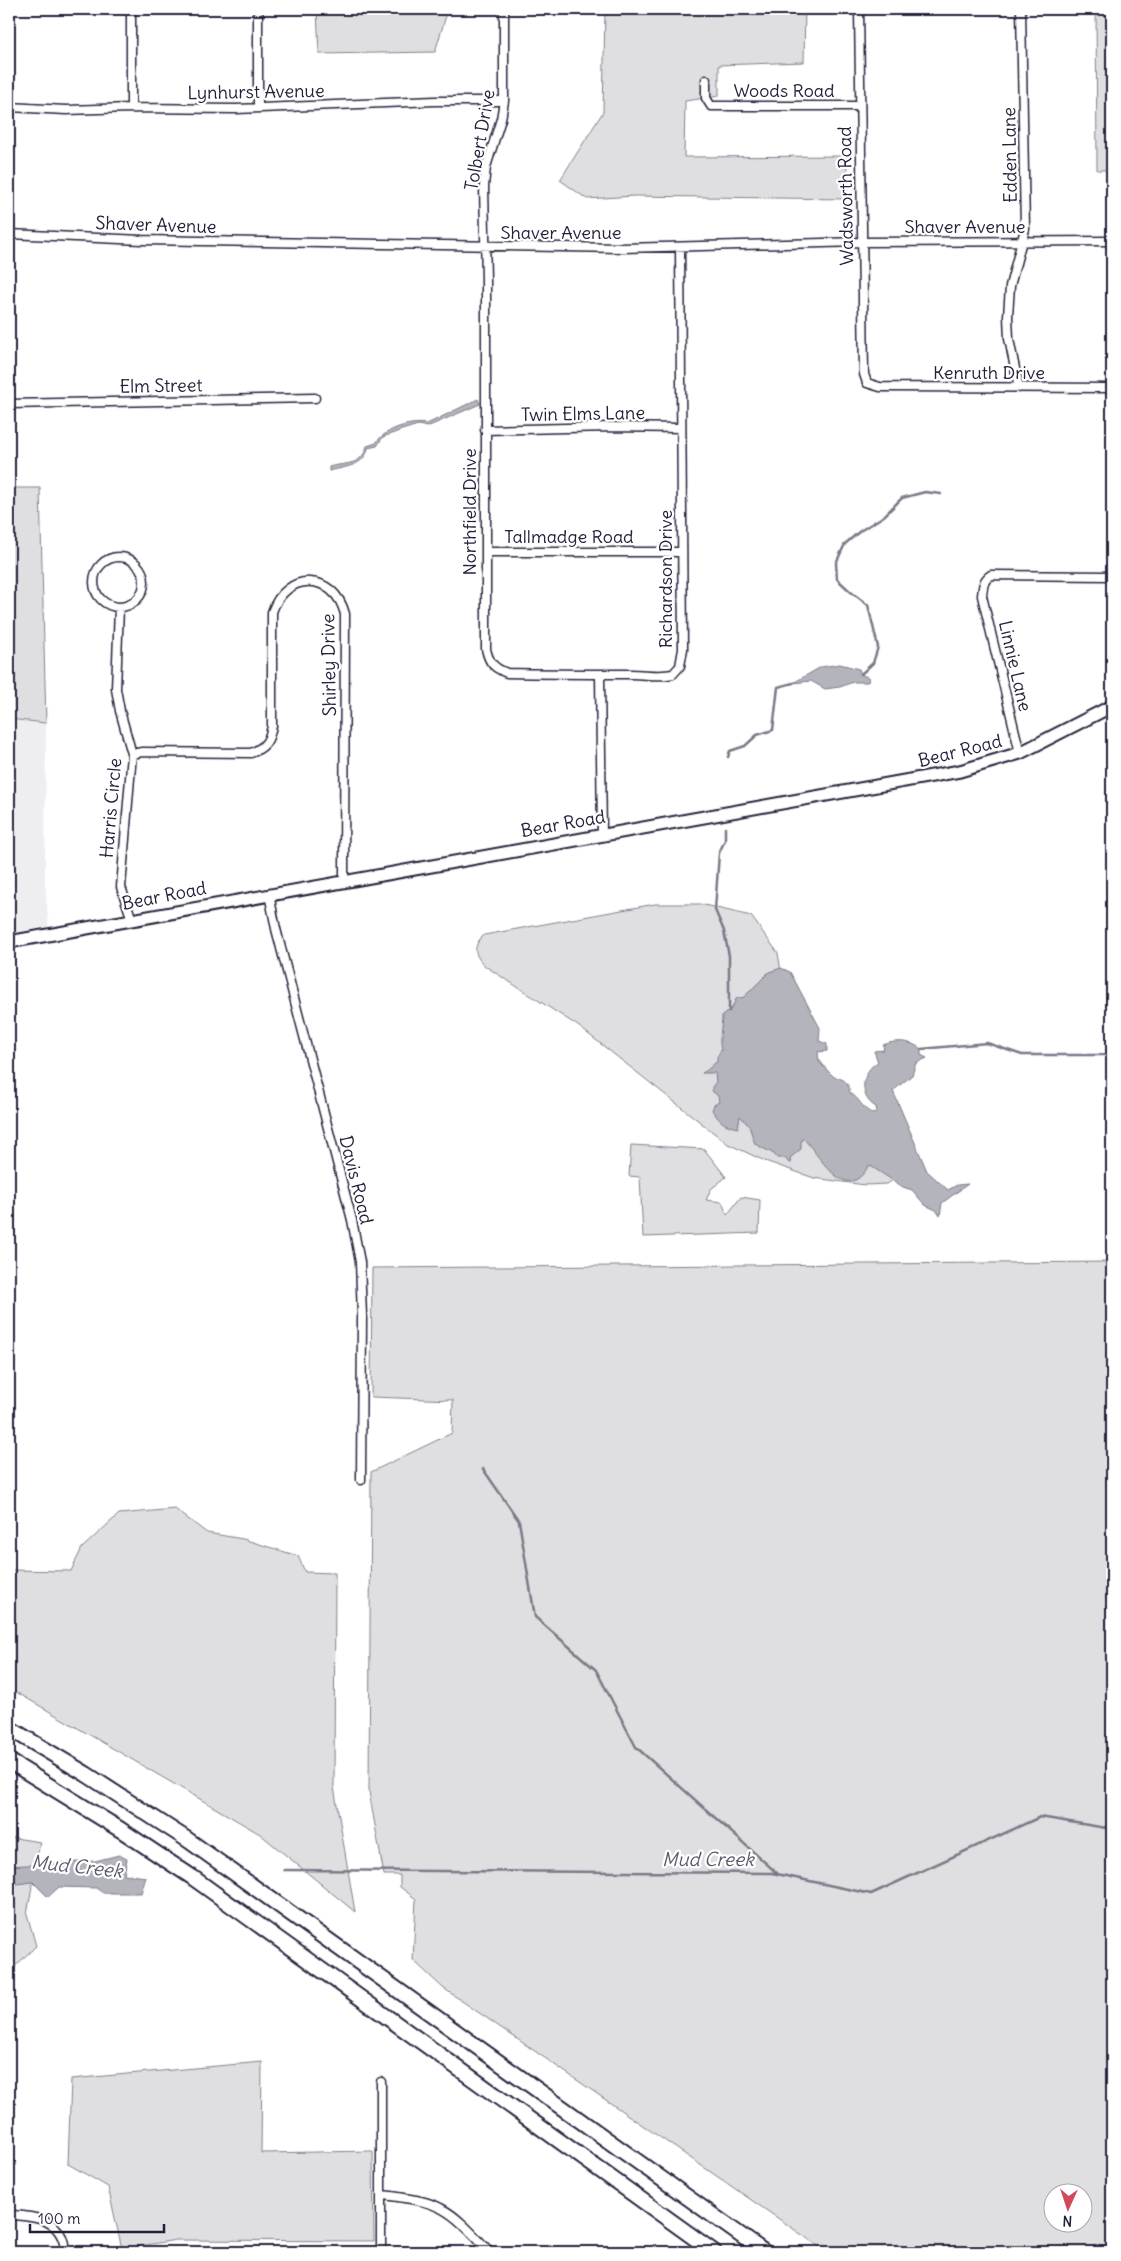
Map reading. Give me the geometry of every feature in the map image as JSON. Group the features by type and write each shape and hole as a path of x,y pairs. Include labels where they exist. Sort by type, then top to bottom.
{"highway":[{"path":"9,1728 86,1774 196,1846 764,2252"},
{"path":"9,1761 122,1830 192,1877 714,2252"}],"main road":[{"name":"Bear Road","path":"9,942 960,772 1020,753 1112,706"}],"street":[{"path":"131,9 131,108"},
{"path":"258,9 258,108"},
{"name":"Tolbert Drive","path":"485,247 485,176 504,102 504,9"},
{"name":"Wadsworth Road","path":"858,9 864,374 867,383"},
{"name":"Edden Lane","path":"1019,388 1009,339 1008,316 1010,286 1025,230 1026,200 1021,9"},
{"name":"Woods Road","path":"706,80 708,104 711,106 860,106"},
{"name":"Lynhurst Avenue","path":"9,107 66,110 258,108 436,101 504,102"},
{"name":"Shaver Avenue","path":"9,234 142,240 485,247 680,247 862,242 1112,241"},
{"name":"Northfield Drive","path":"485,247 486,649 488,660 495,669 507,673 600,675"},
{"name":"Richardson Drive","path":"600,675 633,674 660,676 673,674 680,666 683,649 680,247"},
{"name":"Kenruth Drive","path":"867,383 880,387 1112,388"},
{"name":"Elm Street","path":"9,404 315,398"},
{"name":"Twin Elms Lane","path":"485,430 611,427 680,428"},
{"name":"Tallmadge Road","path":"486,552 681,552"},
{"path":"118,557 128,559 136,564 142,572 144,582 142,592 137,600 129,605 119,607 110,606 101,600 96,592 94,583 95,573 101,565 109,559 118,557"},
{"name":"Linnie Lane","path":"1020,753 982,596 986,578 992,574 1112,576"},
{"name":"Shirley Drive","path":"132,754 142,752 251,752 263,748 270,738 272,726 272,612 276,601 283,592 293,585 304,582 322,584 334,592 342,602 345,614 344,881"},
{"name":"Harris Circle","path":"119,607 116,689 132,754 121,887 132,920"},
{"path":"600,675 602,835"},
{"name":"Davis Road","path":"269,894 276,930 352,1220 360,1262 362,1316 361,1480"},
{"path":"380,2252 382,2195 381,2082"},
{"path":"382,2195 418,2199 441,2206 454,2216 490,2252"},
{"path":"9,2215 41,2218 50,2223 60,2234 65,2252"}],"shaded area":[{"path":"317,9 448,9 435,52 319,54"},
{"path":"605,9 805,9 804,62 719,65 719,96 685,101 684,157 847,156 847,199 634,196 587,199 560,180 603,112"},
{"path":"1096,9 1112,9 1112,170 1097,170"},
{"path":"9,488 40,488 46,723 9,719"},
{"path":"9,719 46,723 45,882 49,929 9,936"},
{"path":"655,904 700,904 751,916 778,953 786,1002 809,1045 901,1175 887,1184 865,1185 814,1178 765,1161 728,1144 578,1026 485,966 477,954 476,947 484,935"},
{"path":"631,1145 704,1149 726,1177 711,1189 706,1200 722,1202 727,1215 741,1197 760,1200 759,1233 643,1237 640,1177 629,1176"},
{"path":"1112,1262 1112,2252 827,2252 443,1988 413,1960 416,1899 400,1887 400,1875 384,1875 369,1792 371,1472 452,1433 453,1400 371,1397 372,1268"},
{"path":"175,1509 207,1533 243,1539 298,1556 305,1572 335,1573 334,1787 355,1912 260,1834 9,1688 9,1570 71,1571 82,1548 119,1514"},
{"path":"9,1837 40,1842 27,1914 36,1946 9,1972"},
{"path":"262,2062 261,2153 373,2151 374,2241 176,2240 122,2249 108,2187 68,2164 71,2079"}],"water":[{"path":"478,399 480,404 427,427 418,425 383,437 377,446 368,448 363,459 359,462 348,467 329,471 329,467 357,461 367,446 376,443 385,434 398,427 420,423 427,424"},
{"path":"840,664 859,669 861,674 869,678 868,682 853,682 840,687 825,689 811,681 793,683 821,667"},
{"path":"781,968 790,972 820,1028 819,1041 827,1044 827,1051 818,1052 819,1062 834,1077 845,1082 850,1093 870,1112 874,1114 877,1112 876,1107 866,1097 864,1084 868,1071 878,1062 874,1051 884,1050 883,1045 888,1043 902,1042 917,1046 921,1049 921,1055 927,1058 916,1063 912,1075 893,1091 927,1171 948,1190 957,1185 968,1184 942,1203 940,1216 936,1210 925,1205 912,1190 903,1187 869,1165 860,1177 852,1181 843,1180 826,1166 803,1138 801,1149 790,1158 791,1163 789,1163 785,1158 777,1158 774,1154 755,1144 749,1126 740,1116 738,1128 733,1127 723,1122 712,1110 714,1105 719,1102 718,1096 712,1091 712,1087 716,1082 715,1073 702,1073 717,1062 717,1057 721,1050 722,1016 732,1008 736,999 744,997 769,972"},
{"path":"119,1855 127,1859 124,1874 146,1877 141,1893 103,1893 96,1888 59,1887 48,1897 33,1882 9,1885 9,1866 95,1861"}],"waterway":[{"path":"861,674 873,663 878,647 868,605 837,579 836,563 845,544 860,531 884,516 902,498 925,492 941,494"},
{"path":"728,757 730,751 745,746 757,735 773,730 778,687 793,683"},
{"path":"725,828 725,840 719,853 715,910 724,931 729,956 729,1011"},
{"path":"921,1049 987,1043 1022,1055 1112,1055"},
{"path":"483,1469 519,1521 535,1617 596,1670 636,1747 778,1874"},
{"name":"Mud Creek","path":"284,1870 772,1873 871,1894 1040,1817 1112,1829"}]}
